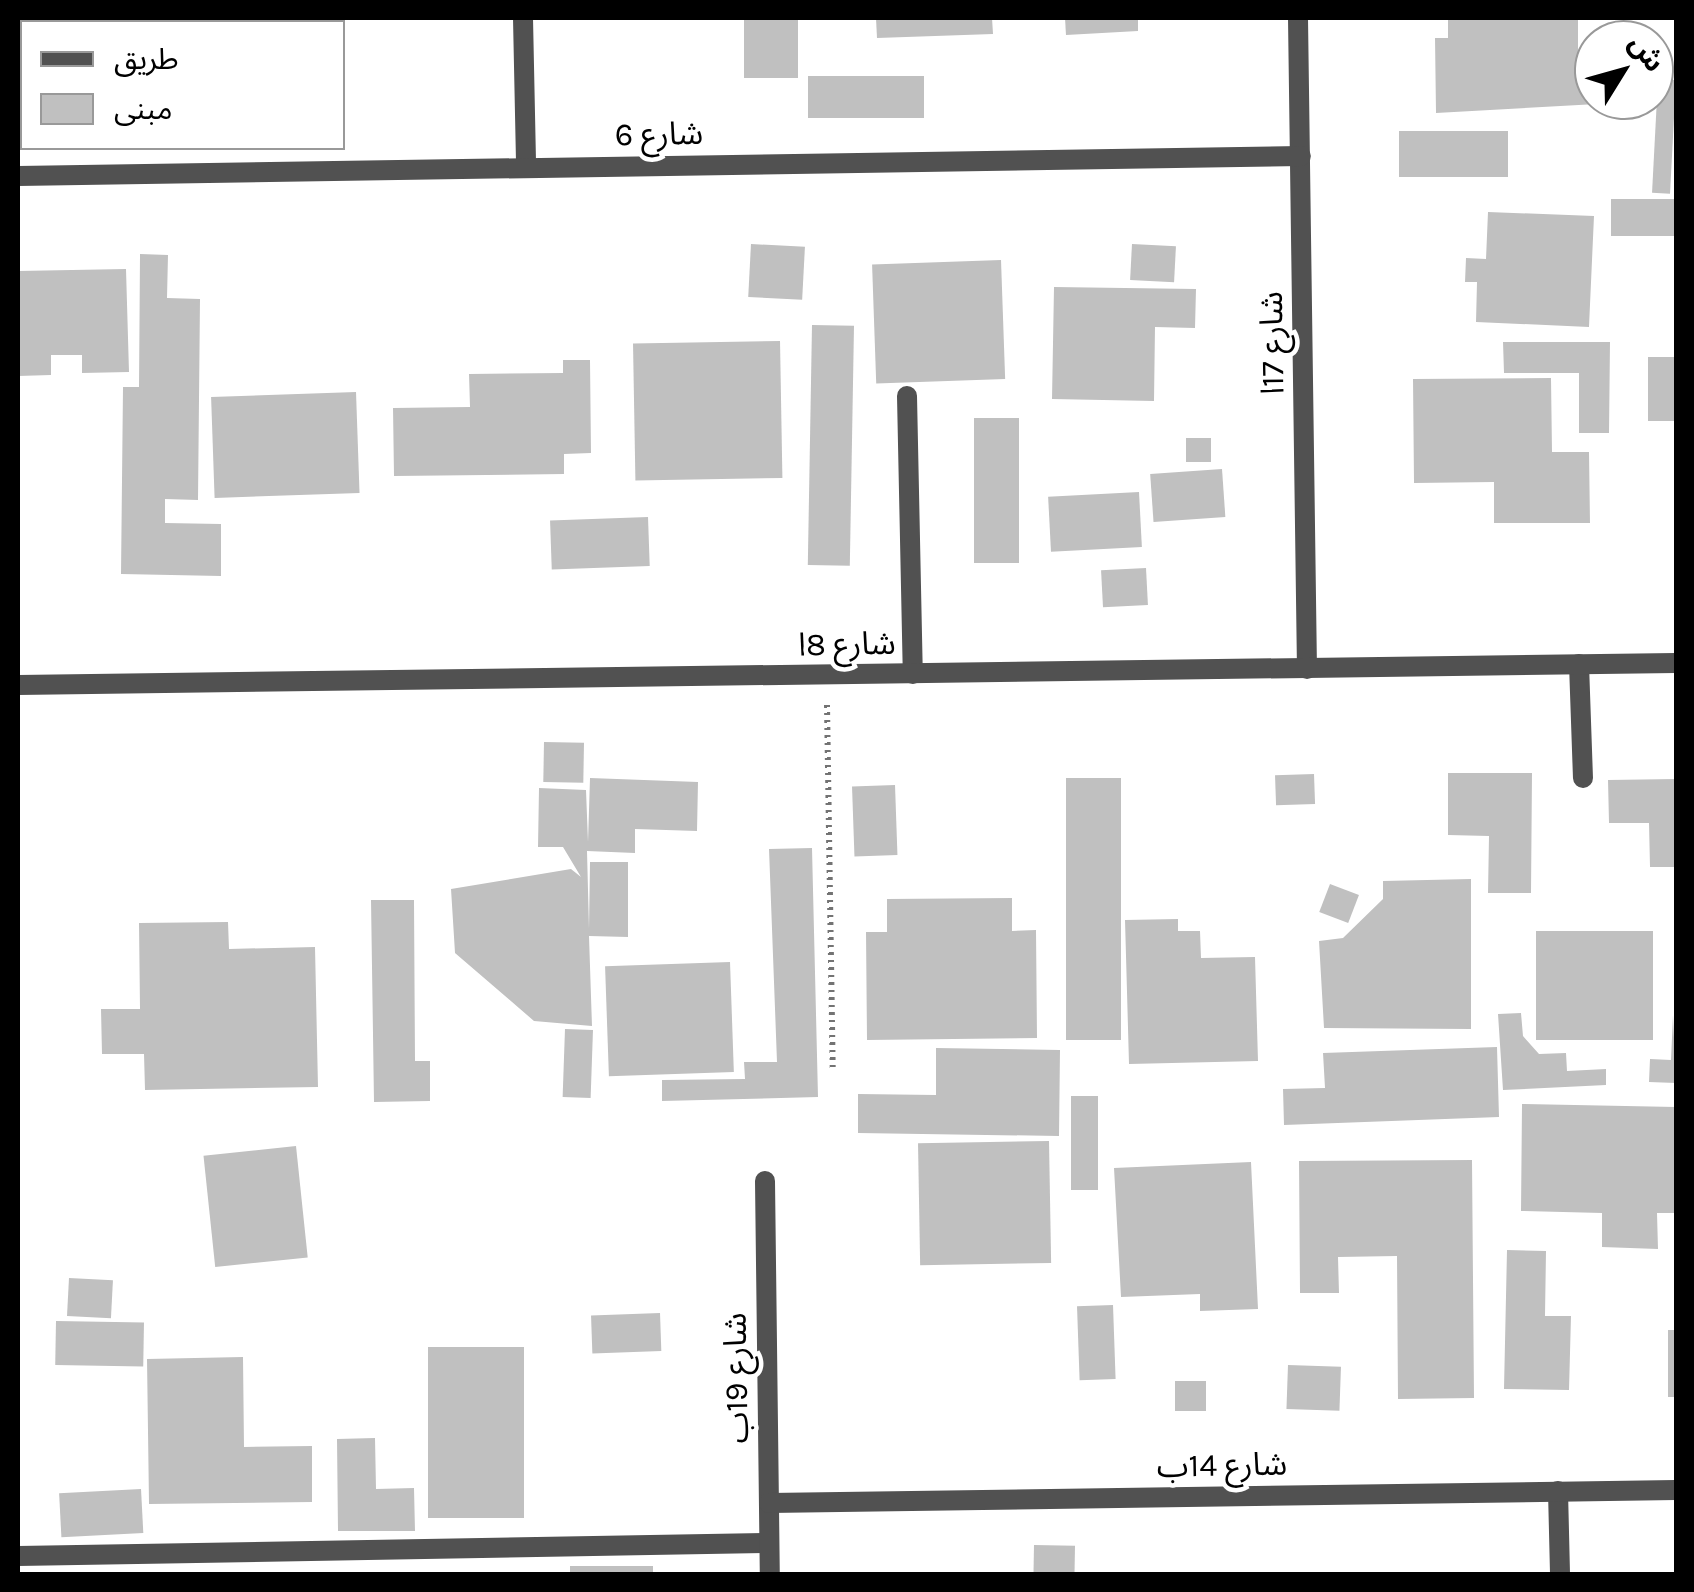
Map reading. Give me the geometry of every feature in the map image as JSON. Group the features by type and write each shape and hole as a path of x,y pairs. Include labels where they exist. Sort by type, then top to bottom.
{"street":[{"path":"523,18 526,168"},
{"name":"شارع 17ا","path":"1298,18 1308,668"},
{"name":"شارع 6","path":"18,176 1301,156"},
{"path":"908,396 913,674"},
{"name":"شارع 8ا","path":"18,685 1676,663"},
{"path":"1578,664 1583,778"},
{"name":"شارع 19ب","path":"765,1181 770,1574"},
{"name":"شارع 14ب","path":"769,1503 1676,1490"},
{"path":"1558,1491 1560,1574"},
{"path":"18,1556 770,1543"}],"path":[{"path":"826,675 833,1068"}],"building":[{"path":"134,18 211,18 211,20"},
{"path":"252,18 289,18 289,20"},
{"path":"744,18 798,18 798,78 744,78"},
{"path":"876,18 992,18 993,34 877,38"},
{"path":"1065,18 1138,18 1138,31 1066,35"},
{"path":"1448,18 1578,18 1574,20 1574,105 1436,113 1435,38 1448,38"},
{"path":"18,29 20,29 20,88"},
{"path":"808,76 924,76 924,118 808,118"},
{"path":"1656,120 1674,120 1670,194 1652,193"},
{"path":"1399,131 1508,131 1508,177 1399,177"},
{"path":"1611,199 1676,199 1676,236 1611,236"},
{"path":"1488,212 1594,216 1589,327 1476,322 1477,282 1465,282 1466,258 1486,259"},
{"path":"751,244 805,247 802,300 748,297"},
{"path":"1132,244 1176,246 1174,282 1130,280"},
{"path":"140,254 168,255 167,298 200,299 198,500 165,499 165,523 221,524 221,576 121,574 123,387 139,387"},
{"path":"1001,260 1005,379 876,383 872,265"},
{"path":"126,269 129,372 82,373 82,355 51,355 51,375 18,376 18,271"},
{"path":"1054,287 1196,289 1195,328 1155,327 1154,401 1052,399"},
{"path":"812,325 854,326 850,566 808,565"},
{"path":"780,341 782,478 635,481 633,344"},
{"path":"1503,342 1610,342 1609,433 1579,433 1579,373 1504,373"},
{"path":"1648,357 1676,357 1676,421 1648,421"},
{"path":"563,360 590,360 591,453 564,454 564,474 394,476 393,408 470,407 469,374 563,373"},
{"path":"1551,378 1552,452 1589,452 1590,523 1494,523 1494,482 1414,483 1413,379"},
{"path":"356,392 360,493 215,498 211,397"},
{"path":"974,418 1019,418 1019,563 974,563"},
{"path":"1186,438 1211,438 1211,462 1186,462"},
{"path":"1222,469 1225,517 1154,522 1150,474"},
{"path":"1139,492 1142,547 1051,552 1048,497"},
{"path":"648,517 650,566 552,569 550,520"},
{"path":"1146,568 1148,605 1103,607 1101,570"},
{"path":"544,742 584,743 583,783 543,782"},
{"path":"1448,773 1532,773 1531,893 1488,893 1489,836 1448,835"},
{"path":"1314,774 1315,804 1276,805 1275,775"},
{"path":"590,778 698,782 697,831 635,829 635,853 587,851 589,929 590,862 628,862 628,937 589,936 592,1026 534,1021 455,953 451,889 571,869 581,877 563,847 538,847 539,788 586,790 588,842"},
{"path":"1066,778 1121,778 1121,1040 1066,1040"},
{"path":"1676,779 1676,867 1650,867 1649,823 1609,823 1608,780"},
{"path":"895,785 897,855 854,856 852,787"},
{"path":"812,848 818,1097 662,1101 662,1080 745,1079 744,1062 777,1062 769,849"},
{"path":"1471,879 1471,1029 1324,1028 1319,941 1343,938 1383,899 1383,881"},
{"path":"1330,884 1359,895 1348,923 1319,912"},
{"path":"1012,898 1012,931 1036,930 1037,1038 867,1040 866,932 887,932 887,899"},
{"path":"371,900 414,900 415,1061 430,1061 430,1101 374,1102"},
{"path":"1178,919 1178,931 1200,931 1201,958 1255,957 1258,1061 1129,1064 1125,920"},
{"path":"228,922 229,949 315,947 318,1087 145,1090 144,1054 102,1054 101,1009 140,1009 139,923"},
{"path":"1536,931 1653,931 1653,1040 1536,1040"},
{"path":"730,962 734,1072 609,1076 605,966"},
{"path":"1521,1013 1523,1036 1539,1054 1566,1053 1567,1071 1606,1069 1606,1085 1503,1090 1498,1014"},
{"path":"1673,1015 1676,1083 1649,1082 1650,1059 1671,1060"},
{"path":"565,1029 593,1030 591,1098 563,1097"},
{"path":"1497,1047 1499,1117 1284,1125 1283,1089 1325,1088 1323,1053"},
{"path":"936,1048 1060,1050 1059,1136 858,1133 858,1094 936,1095"},
{"path":"1071,1096 1098,1096 1098,1190 1071,1190"},
{"path":"1522,1104 1676,1107 1676,1213 1657,1213 1658,1249 1602,1247 1602,1213 1521,1211"},
{"path":"1049,1141 1051,1263 920,1265 918,1143"},
{"path":"296,1146 308,1257 215,1267 204,1156"},
{"path":"1472,1160 1474,1398 1398,1399 1397,1256 1338,1257 1339,1293 1300,1293 1299,1161"},
{"path":"1251,1162 1258,1309 1200,1311 1200,1294 1121,1297 1114,1168"},
{"path":"1507,1250 1546,1251 1545,1316 1571,1316 1569,1390 1504,1389"},
{"path":"69,1278 113,1280 111,1318 67,1316"},
{"path":"1113,1305 1116,1379 1080,1380 1077,1306"},
{"path":"660,1313 661,1351 592,1353 591,1315"},
{"path":"56,1321 144,1323 143,1367 55,1365"},
{"path":"1668,1330 1676,1330 1676,1397 1668,1397"},
{"path":"428,1347 524,1347 524,1518 428,1518"},
{"path":"243,1357 244,1447 312,1446 312,1502 149,1504 147,1359"},
{"path":"1288,1365 1341,1367 1339,1411 1286,1409"},
{"path":"1175,1381 1206,1381 1206,1411 1175,1411"},
{"path":"375,1438 376,1489 414,1488 415,1531 338,1531 337,1439"},
{"path":"141,1489 143,1533 61,1537 59,1493"},
{"path":"1034,1545 1075,1546 1075,1574 1033,1574"},
{"path":"570,1566 653,1566 653,1574 570,1574"}]}
